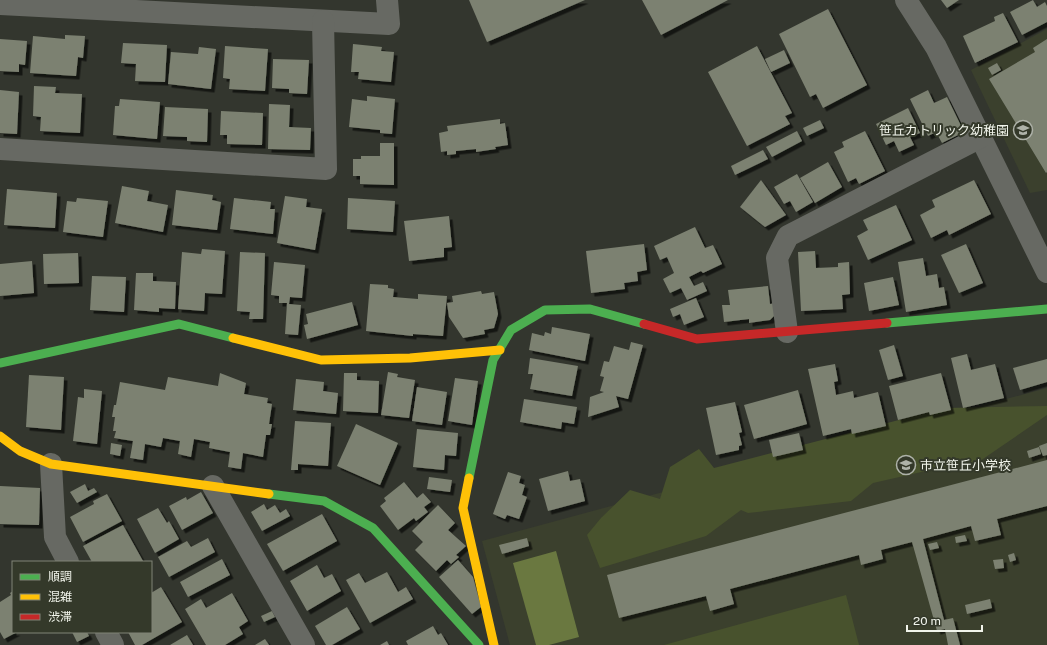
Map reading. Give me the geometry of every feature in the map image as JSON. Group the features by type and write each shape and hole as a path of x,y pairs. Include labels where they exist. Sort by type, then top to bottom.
{"street":[{"path":"0,4 36,3 389,24 387,0"},
{"path":"906,0 936,47 1047,272"},
{"path":"0,149 326,169 323,21"},
{"path":"787,332 777,258 788,236 981,137"},
{"path":"494,645 463,508 494,360 512,330 545,310 590,309 697,339 1047,309"},
{"path":"0,364 180,324 321,360 410,358 500,350"},
{"path":"0,436 20,451 51,464 324,501 373,528 479,645"},
{"path":"51,464 55,537 67,561"},
{"path":"213,486 304,645"},
{"path":"107,633 113,645"}],"shaded area":[{"name":"笹丘カトリック幼稚園","path":"1047,29 1047,190 1030,193 971,70"},
{"name":"市立笹丘小学校","path":"1047,388 1047,645 510,645 482,541"},
{"path":"1047,406 1047,415 977,463 961,463 873,483 851,501 748,513 741,510 706,536 600,568 587,535 601,518 630,490 660,499 670,467 699,449 714,468 945,408"},
{"path":"556,551 579,637 549,645 536,645 513,563"},
{"path":"846,595 859,645 664,645"}],"building":[{"path":"469,0 585,0 487,42"},
{"path":"642,0 728,0 661,35"},
{"path":"941,0 959,0 947,8"},
{"path":"1033,0 1037,7 1045,2 1047,6 1047,22 1022,35 1010,12"},
{"path":"828,9 867,85 823,108 816,94 810,97 779,34"},
{"path":"1003,13 1018,42 975,63 963,36 995,21 994,17"},
{"path":"65,35 85,36 83,58 78,57 76,76 30,73 33,36 65,39"},
{"path":"0,39 27,41 25,65 19,64 19,72 0,71"},
{"path":"1047,39 1046,173 989,79 1035,52 1033,48"},
{"path":"123,43 167,45 165,82 135,81 136,64 121,63"},
{"path":"353,44 382,47 381,51 394,52 391,82 358,79 359,72 351,72"},
{"path":"225,46 268,49 265,91 229,89 230,79 223,78"},
{"path":"757,46 792,113 785,116 790,124 747,146 708,72"},
{"path":"199,47 216,49 211,89 168,84 171,52 198,54"},
{"path":"784,50 790,63 771,72 765,59"},
{"path":"273,59 309,60 307,94 289,93 289,89 272,88"},
{"path":"997,63 1001,70 992,75 988,68"},
{"path":"34,86 56,87 55,93 82,94 80,133 40,131 41,117 33,116"},
{"path":"0,90 19,92 17,134 0,133"},
{"path":"928,90 934,103 947,97 964,132 942,143 936,132 928,136 910,99"},
{"path":"367,96 395,99 392,134 380,133 380,130 349,127 352,99 367,101"},
{"path":"120,99 160,102 157,139 113,135 115,106 119,106"},
{"path":"269,104 290,105 289,127 311,128 310,150 268,149"},
{"path":"165,107 208,109 207,142 187,141 187,137 163,136"},
{"path":"908,108 920,133 910,137 914,145 899,152 894,141 886,145 876,124"},
{"path":"221,111 263,113 262,145 227,144 227,135 220,135"},
{"path":"500,119 500,124 505,123 508,145 495,147 496,149 476,152 476,149 456,151 456,154 447,155 447,151 441,152 439,133 448,131 447,126"},
{"path":"820,120 824,128 807,136 803,128"},
{"path":"797,131 802,141 772,157 766,147"},
{"path":"865,131 885,171 859,184 856,178 848,182 834,152 844,147 842,142"},
{"path":"380,143 394,143 394,185 360,184 360,176 353,176 353,159 361,159 361,156 380,156"},
{"path":"763,150 768,159 735,175 731,166"},
{"path":"828,162 842,187 815,203 800,178"},
{"path":"797,174 813,202 796,212 790,201 784,204 774,187"},
{"path":"761,180 786,215 765,227 740,207"},
{"path":"974,180 991,214 949,235 947,230 931,238 920,215 935,207 932,200"},
{"path":"122,186 149,191 147,201 168,205 163,232 115,223"},
{"path":"7,189 57,193 55,228 4,225"},
{"path":"176,190 213,195 212,200 221,202 217,230 172,225"},
{"path":"285,196 307,199 306,207 322,209 315,250 277,243"},
{"path":"77,198 108,201 103,237 63,232 67,201 76,202"},
{"path":"234,198 271,202 270,209 275,209 273,234 230,229"},
{"path":"348,198 395,201 393,232 347,229"},
{"path":"896,205 912,240 868,260 857,236 868,230 863,220"},
{"path":"449,216 452,247 444,248 444,257 409,261 404,221"},
{"path":"695,227 705,248 713,245 722,264 703,273 701,271 689,277 694,286 703,282 707,291 687,300 681,288 670,293 663,279 674,273 667,257 660,260 654,246"},
{"path":"644,244 647,270 637,272 638,281 624,283 625,289 591,293 586,251"},
{"path":"966,244 983,283 959,293 941,255"},
{"path":"202,249 225,251 222,294 205,293 204,311 178,309 182,252 201,254"},
{"path":"815,251 816,268 838,267 838,263 849,262 850,294 842,295 843,309 801,311 798,252"},
{"path":"240,252 265,253 263,319 249,319 250,312 237,311"},
{"path":"78,253 79,283 44,284 43,254"},
{"path":"923,258 926,276 937,274 939,288 944,287 947,305 906,312 898,262"},
{"path":"32,261 34,293 0,296 0,264"},
{"path":"274,262 305,265 302,298 290,297 289,304 301,305 298,335 285,334 287,303 279,303 279,296 271,295"},
{"path":"136,273 153,273 153,281 176,282 175,309 159,308 159,312 134,310"},
{"path":"92,276 126,277 124,312 90,310"},
{"path":"893,277 899,305 869,311 864,283"},
{"path":"370,284 388,285 388,288 394,289 393,297 418,299 418,294 447,296 443,336 413,334 413,336 366,331"},
{"path":"768,286 770,304 777,303 778,312 770,320 749,323 749,319 724,322 722,305 730,305 728,290"},
{"path":"481,291 482,294 494,292 498,314 494,328 484,330 485,334 463,338 449,317 447,303 453,302 452,296"},
{"path":"696,298 704,317 684,325 680,314 673,317 670,309"},
{"path":"352,302 358,325 307,339 304,325 308,324 306,314"},
{"path":"552,327 590,334 585,361 529,350 532,333 544,336 545,332 551,334"},
{"path":"631,342 643,345 628,399 616,396 619,407 588,417 590,397 604,392 600,391 604,377 600,376 604,361 609,362 614,346 629,350"},
{"path":"894,345 903,376 888,380 879,350"},
{"path":"967,354 971,370 995,364 1004,398 963,408 951,358"},
{"path":"530,358 578,366 572,396 530,389 533,374 528,374"},
{"path":"1047,359 1047,382 1020,390 1013,368"},
{"path":"835,364 838,381 834,382 836,395 853,391 854,398 878,392 886,426 852,434 851,429 823,436 808,369"},
{"path":"388,372 398,374 397,377 415,380 409,418 381,415"},
{"path":"220,373 246,383 244,394 268,398 267,403 272,404 269,424 272,424 270,435 266,435 263,457 243,453 241,469 228,467 230,452 209,448 210,442 194,439 191,457 178,454 180,441 163,438 161,447 145,444 143,460 130,458 133,441 114,438 116,431 113,431 115,417 112,417 114,405 116,405 120,382 165,390 168,377 218,386"},
{"path":"344,373 357,373 357,380 379,381 378,413 343,411"},
{"path":"941,373 951,410 930,415 929,412 898,420 889,386"},
{"path":"29,375 64,377 61,430 26,427"},
{"path":"455,378 478,381 472,425 448,421"},
{"path":"296,379 324,382 323,391 338,393 336,414 293,410"},
{"path":"417,387 447,392 442,425 412,421"},
{"path":"84,389 102,391 97,444 73,441 78,397 84,398"},
{"path":"798,390 807,424 754,439 744,405"},
{"path":"524,399 577,407 574,424 562,422 561,429 520,422"},
{"path":"735,402 742,432 739,433 742,445 739,446 739,450 716,455 706,408"},
{"path":"295,421 331,423 328,466 298,464 298,470 291,470"},
{"path":"356,424 398,443 380,485 337,466"},
{"path":"417,429 458,433 456,456 445,455 444,470 413,467"},
{"path":"799,433 803,450 773,457 769,440"},
{"path":"111,443 122,445 120,456 110,454"},
{"path":"1047,443 1047,455 1043,456 1039,446"},
{"path":"1039,447 1041,454 1029,458 1027,451"},
{"path":"1047,460 1047,506 997,519 1001,535 975,541 971,526 923,539 944,620 953,618 960,645 948,645 945,629 937,631 912,542 881,550 883,559 861,565 859,555 730,589 734,604 710,611 706,596 619,618 607,575"},
{"path":"568,471 570,481 580,479 585,501 548,511 539,479"},
{"path":"508,472 521,476 519,483 525,485 522,495 527,497 519,519 507,515 505,519 493,514"},
{"path":"429,477 452,480 450,492 427,489"},
{"path":"404,482 417,498 423,493 431,502 424,507 428,512 416,521 414,518 398,530 380,506 386,501 384,498"},
{"path":"85,484 88,491 94,488 97,492 77,503 70,492"},
{"path":"0,486 40,488 39,525 0,524"},
{"path":"201,492 213,513 182,530 169,506 186,497 187,500"},
{"path":"107,494 122,521 83,542 70,517 94,504 93,501"},
{"path":"264,504 267,510 275,505 280,513 286,509 290,516 262,531 251,512"},
{"path":"438,505 455,523 448,530 466,546 456,555 459,557 451,564 447,560 436,571 415,550 423,542 412,531"},
{"path":"158,508 167,523 169,521 179,539 155,553 137,519"},
{"path":"322,514 337,541 283,571 267,544"},
{"path":"123,525 143,561 91,561 83,546"},
{"path":"965,535 967,541 956,543 955,537"},
{"path":"208,538 215,552 169,577 158,557 187,541 191,547"},
{"path":"527,538 529,546 502,554 499,545"},
{"path":"937,542 939,548 930,550 928,544"},
{"path":"1014,553 1016,560 1010,562 1008,555"},
{"path":"222,559 230,575 188,597 180,582"},
{"path":"1003,559 1004,568 995,569 993,560"},
{"path":"458,560 473,577 481,607 472,614 439,577"},
{"path":"317,565 324,578 332,574 341,591 307,611 290,581"},
{"path":"387,572 398,592 406,587 413,599 370,623 346,580 359,573 365,583"},
{"path":"161,587 182,622 142,645 135,645 129,633 152,633 152,592"},
{"path":"12,592 12,633 15,633 4,639 0,632 0,602 11,595 10,593"},
{"path":"232,593 248,621 239,627 243,634 225,645 206,645 185,609 201,599 206,608"},
{"path":"990,599 992,608 967,614 965,605"},
{"path":"347,607 360,629 332,645 326,645 315,626"},
{"path":"272,611 275,617 264,622 261,616"},
{"path":"433,626 438,635 441,633 448,645 408,645 406,641"},
{"path":"72,633 88,633 89,636 77,642"},
{"path":"187,635 193,645 170,645"},
{"path":"265,639 269,645 255,645"},
{"path":"387,641 389,645 380,645"}],"traffic: fast":[{"path":"469,478 493,360 511,330 545,310 590,309 644,324"},
{"path":"887,323 1047,309"},
{"path":"0,363 179,324 233,338"},
{"path":"269,494 324,501 373,528 479,645"}],"traffic: slow":[{"path":"233,338 321,360 410,358 500,350"},
{"path":"0,436 20,451 51,464 269,494"},
{"path":"469,478 463,508 494,645"}],"traffic: jam":[{"path":"644,324 697,339 887,323"}],"place":[{"name":"笹丘カトリック幼稚園","path":"1023,130"},
{"name":"市立笹丘小学校","path":"906,465"}]}
